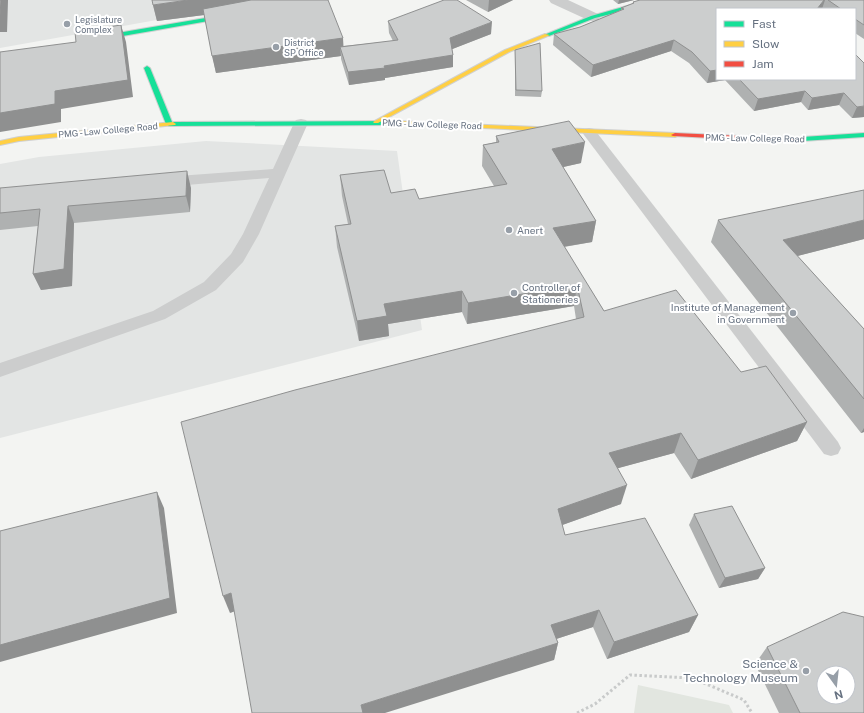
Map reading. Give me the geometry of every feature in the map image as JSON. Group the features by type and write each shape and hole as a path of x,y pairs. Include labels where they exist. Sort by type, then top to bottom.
{"main road":[{"path":"375,122 507,51 593,18 654,0"},
{"path":"83,41 244,13"},
{"path":"148,68 169,124"},
{"name":"PMG - Law College Road","path":"0,143 19,139 169,124 375,122 786,140 864,135"}],"street":[{"path":"556,0 593,18"}],"lane":[{"path":"0,370 159,315 210,286 237,258 251,234 301,123"},
{"path":"589,132 831,448"},
{"path":"151,183 278,173"}],"path":[{"path":"577,713 596,704 630,675 692,678 744,700 752,713"}],"shaded area":[{"name":"Legislature Complex","path":"0,0 268,0 0,48"},
{"path":"206,141 397,151 422,330 0,438 0,164 39,157"},
{"path":"638,685 729,705 733,713 634,713"}],"building":[{"path":"152,0 188,0 153,5"},
{"path":"251,0 328,0 343,38 212,56 203,9"},
{"path":"444,0 457,0 492,22 450,38 453,55 384,66 385,68 348,72 340,47 398,40 388,21"},
{"path":"640,0 824,0 818,8 716,8 716,70 710,71 692,52 674,40 593,65 554,34 580,27 624,9 621,8 634,3 633,2"},
{"path":"828,0 864,0 864,25 856,20 856,8 840,8"},
{"path":"121,25 128,80 55,91 55,104 0,113 0,52 76,42 75,32"},
{"path":"540,43 542,91 516,90 515,50"},
{"path":"856,55 864,63 864,106 857,107 844,93 812,98 805,91 758,99 740,80 856,80"},
{"path":"569,121 585,142 552,149 596,221 553,228 604,311 676,290 741,372 766,366 807,422 698,460 681,433 609,453 627,485 558,509 565,535 645,518 698,615 614,642 599,610 551,625 558,643 361,705 363,713 252,713 231,593 223,596 181,422 295,390 584,317 577,285 468,303 462,291 384,304 387,316 357,321 335,226 351,224 340,175 384,170 391,193 415,189 419,199 507,184 483,145 499,142 496,136"},
{"path":"187,171 186,196 68,206 64,269 33,274 40,209 0,213 0,188"},
{"path":"864,190 864,220 783,240 864,329 864,399 718,220"},
{"path":"157,492 170,598 0,645 0,531"},
{"path":"732,506 765,568 725,578 694,514"},
{"name":"Science & Technology Museum","path":"843,612 864,617 864,713 800,713 767,647"}],"traffic: fast":[{"path":"547,35 593,17 637,6 654,0"},
{"path":"94,39 235,15"},
{"path":"147,68 169,124"},
{"path":"173,124 396,123"},
{"path":"802,139 864,135"}],"traffic: slow":[{"path":"376,122 507,51 547,35"},
{"path":"396,123 675,135"},
{"path":"0,143 19,139 173,124"}],"traffic: jam":[{"path":"675,135 786,140 802,139"}],"place":[{"name":"Legislature Complex","path":"67,24"},
{"name":"District SP Office","path":"276,47"},
{"name":"Anert","path":"509,230"},
{"name":"Controller of Stationeries","path":"514,293"},
{"name":"Institute of Management in Government","path":"793,313"},
{"name":"Science & Technology Museum","path":"806,671"}]}
